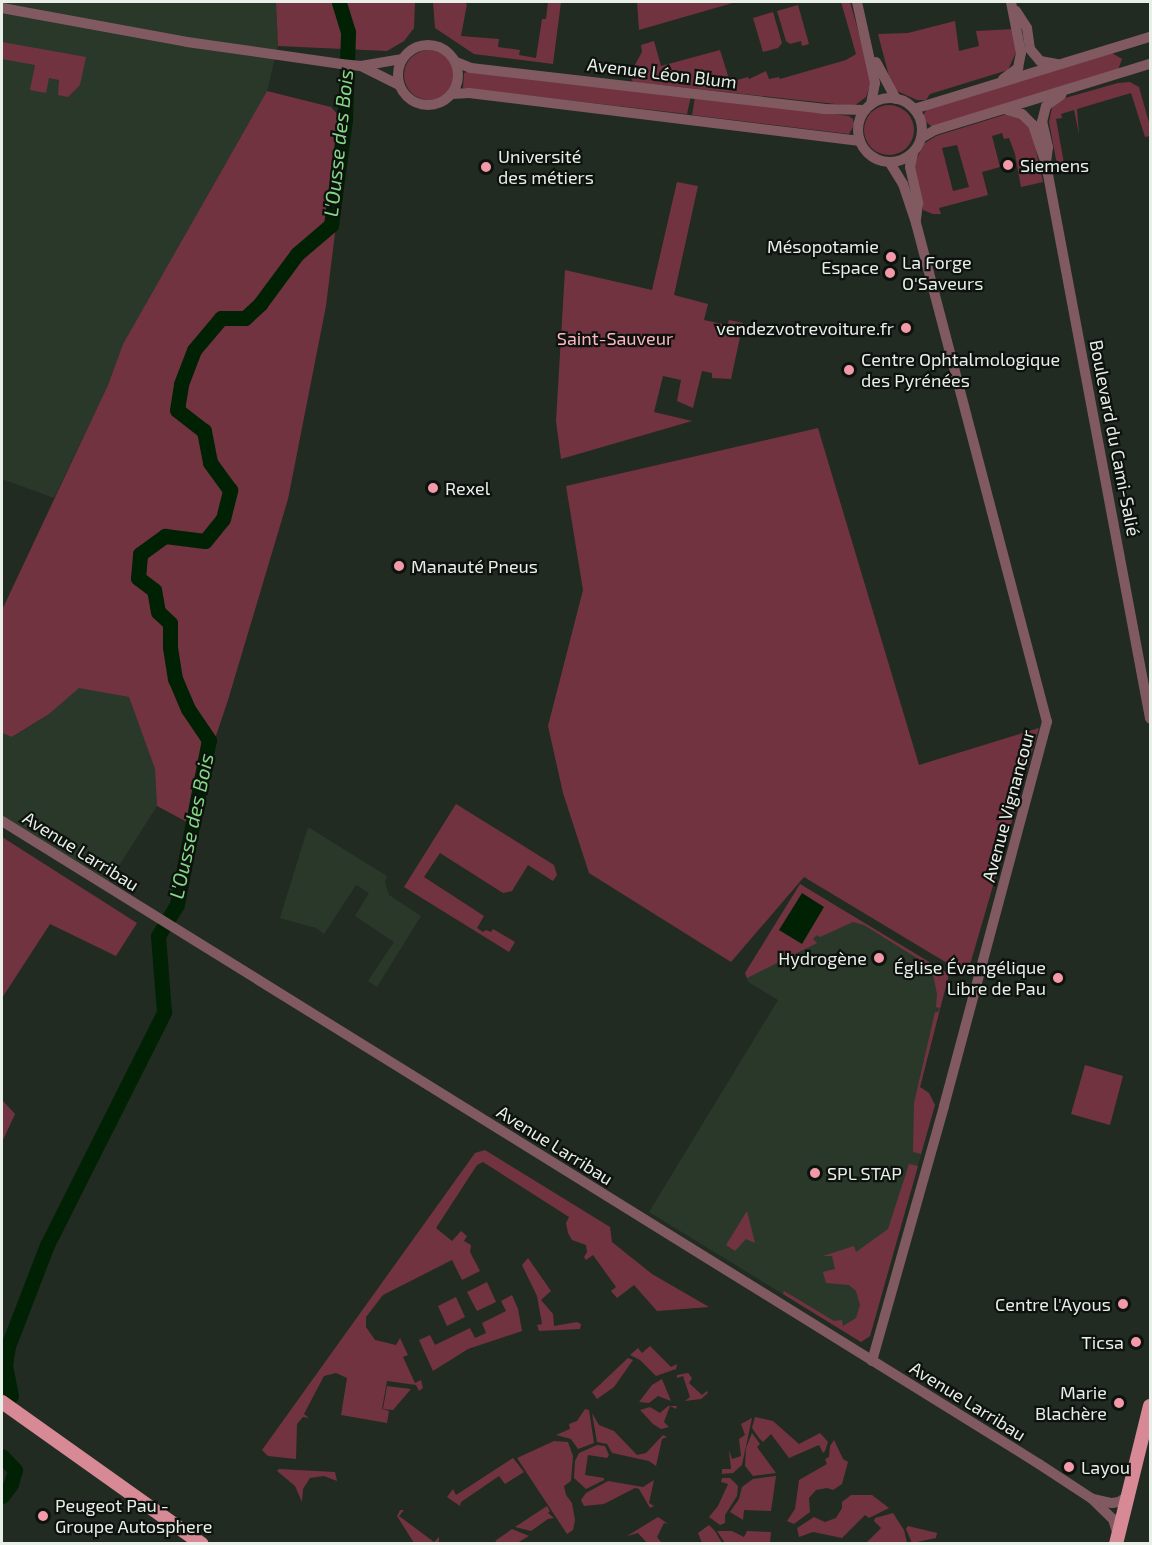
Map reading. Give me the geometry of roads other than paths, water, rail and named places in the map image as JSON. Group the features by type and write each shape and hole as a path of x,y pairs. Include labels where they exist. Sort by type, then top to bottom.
{"main road":[{"path":"2,1402 202,1544"},
{"path":"1119,1541 1150,1406"},
{"path":"1119,1541 1150,1441"}],"street":[{"path":"857,2 870,49 875,83 868,107 860,119 860,141 871,156 889,162 906,158 913,153 921,138 922,128 914,110 896,99 870,49"},
{"path":"1012,4 1026,28 1030,49 1040,61 1061,64"},
{"path":"996,84 1018,68 1021,53 1012,4"},
{"path":"2,8 187,42 358,66 402,58 417,46 427,44 445,49 456,62 459,79 452,94"},
{"path":"914,110 1150,38"},
{"path":"402,58 397,76 399,85 408,98 422,105 437,104 452,94 469,93 860,141"},
{"name":"Avenue Léon Blum","path":"456,62 471,68 848,111 868,107"},
{"path":"921,138 935,130 1150,64"},
{"path":"358,66 399,85"},
{"name":"Boulevard du Cami-Salié","path":"1046,164 1048,147 1042,122 1046,106 1069,89"},
{"path":"868,107 879,100 896,99"},
{"name":"Boulevard du Cami-Salié","path":"1004,109 1022,114 1033,125 1046,164 1150,718"},
{"name":"Avenue Vignancour","path":"913,153 910,167 918,203 916,222"},
{"name":"Avenue Vignancour","path":"872,1361 966,1028 1047,722 916,222 903,184 889,162"},
{"name":"Avenue Larribau","path":"2,821 1091,1498 1110,1515 1119,1541"},
{"name":"Avenue Larribau","path":"1091,1498 1112,1503 1119,1502 1130,1494"}],"waterway":[{"name":"L'Ousse des Bois","path":"11,1396 5,1365 8,1346 47,1245 164,1012 158,936 177,904 209,740 188,709 175,679 170,647 170,623 158,612 154,590 138,578 140,554 165,536 205,541 223,519 230,490 210,462 204,431 177,410 181,384 194,350 221,318 245,318 260,304 297,254 331,225 345,120 348,32 339,2"},
{"name":"L'Ousse des Bois","path":"2,1456 15,1470 11,1484 2,1496"}],"place":[{"name":"Siemens","path":"1008,165"},
{"name":"Université des métiers","path":"486,167"},
{"name":"Mésopotamie Espace","path":"891,257"},
{"name":"La Forge O'Saveurs","path":"890,273"},
{"name":"vendezvotrevoiture.fr","path":"906,328"},
{"name":"Centre Ophtalmologique des Pyrénées","path":"849,370"},
{"name":"Rexel","path":"433,488"},
{"name":"Manauté Pneus","path":"399,566"},
{"name":"Hydrogène","path":"879,958"},
{"name":"Église Évangélique Libre de Pau","path":"1058,978"},
{"name":"SPL STAP","path":"815,1173"},
{"name":"Centre l'Ayous","path":"1123,1304"},
{"name":"Ticsa","path":"1136,1342"},
{"name":"Marie Blachère","path":"1119,1403"},
{"name":"Layou","path":"1069,1467"},
{"name":"Peugeot Pau - Groupe Autosphere","path":"43,1516"}],"park label":[{"name":"Saint-Sauveur","path":"615,338"}]}
